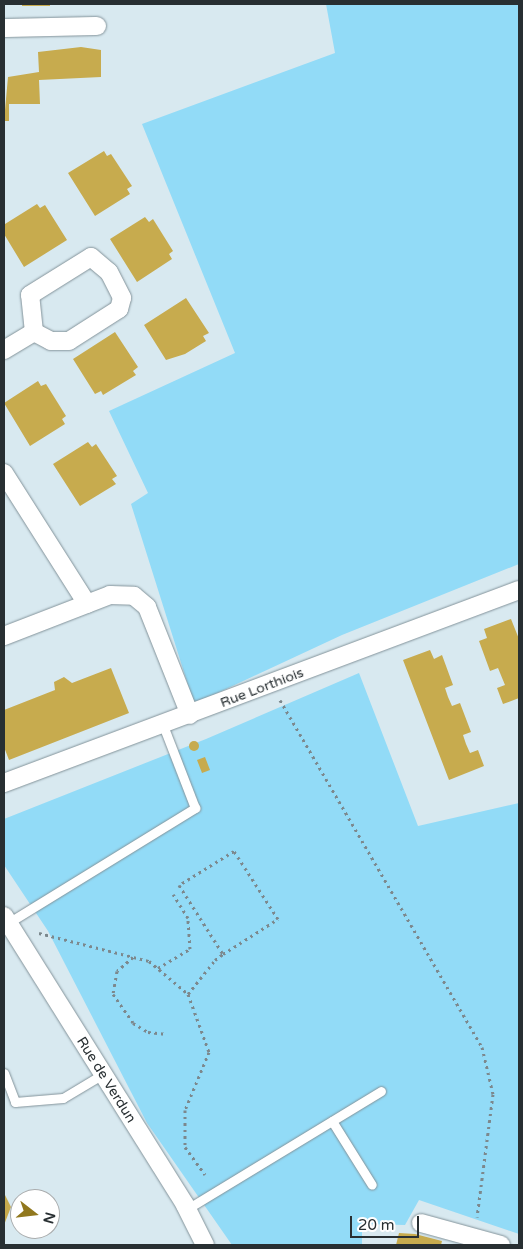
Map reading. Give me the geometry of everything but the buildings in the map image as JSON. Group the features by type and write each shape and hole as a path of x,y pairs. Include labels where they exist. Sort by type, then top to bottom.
{"street":[{"path":"4,28 97,26"},
{"path":"90,257 97,259 122,298 119,309 69,341 51,341 34,332 28,309 30,295 90,257"},
{"path":"4,350 34,332"},
{"path":"4,473 87,604"},
{"name":"Rue Lorthiois","path":"4,784 519,590"},
{"path":"4,636 118,594 142,600 190,715"},
{"name":"Rue de Verdun","path":"6,920 187,1209 205,1245"},
{"path":"421,1223 501,1245"}],"lane":[{"path":"6,920 195,808 163,725"},
{"path":"4,1073 15,1102 63,1098 103,1074"},
{"path":"187,1209 381,1091"},
{"path":"332,1121 372,1185"}],"path":[{"path":"272,684 482,1046 493,1094 475,1238"},
{"path":"188,994 224,954 278,919 234,851 179,885 224,954"},
{"path":"158,968 190,949 188,918 173,894"},
{"path":"38,933 134,957 158,968 188,994 209,1052 185,1110 185,1147 205,1175"},
{"path":"134,957 117,972 113,994 133,1022 148,1032 166,1034"}],"shaded area":[{"path":"326,4 519,4 519,564 342,635 194,704 131,504 148,493 109,411 235,353 142,124 335,53"},
{"path":"359,673 418,826 519,803 519,1234 419,1200 405,1225 362,1224 362,1245 232,1245 147,1123 48,931 4,865 4,819 206,739"}]}
